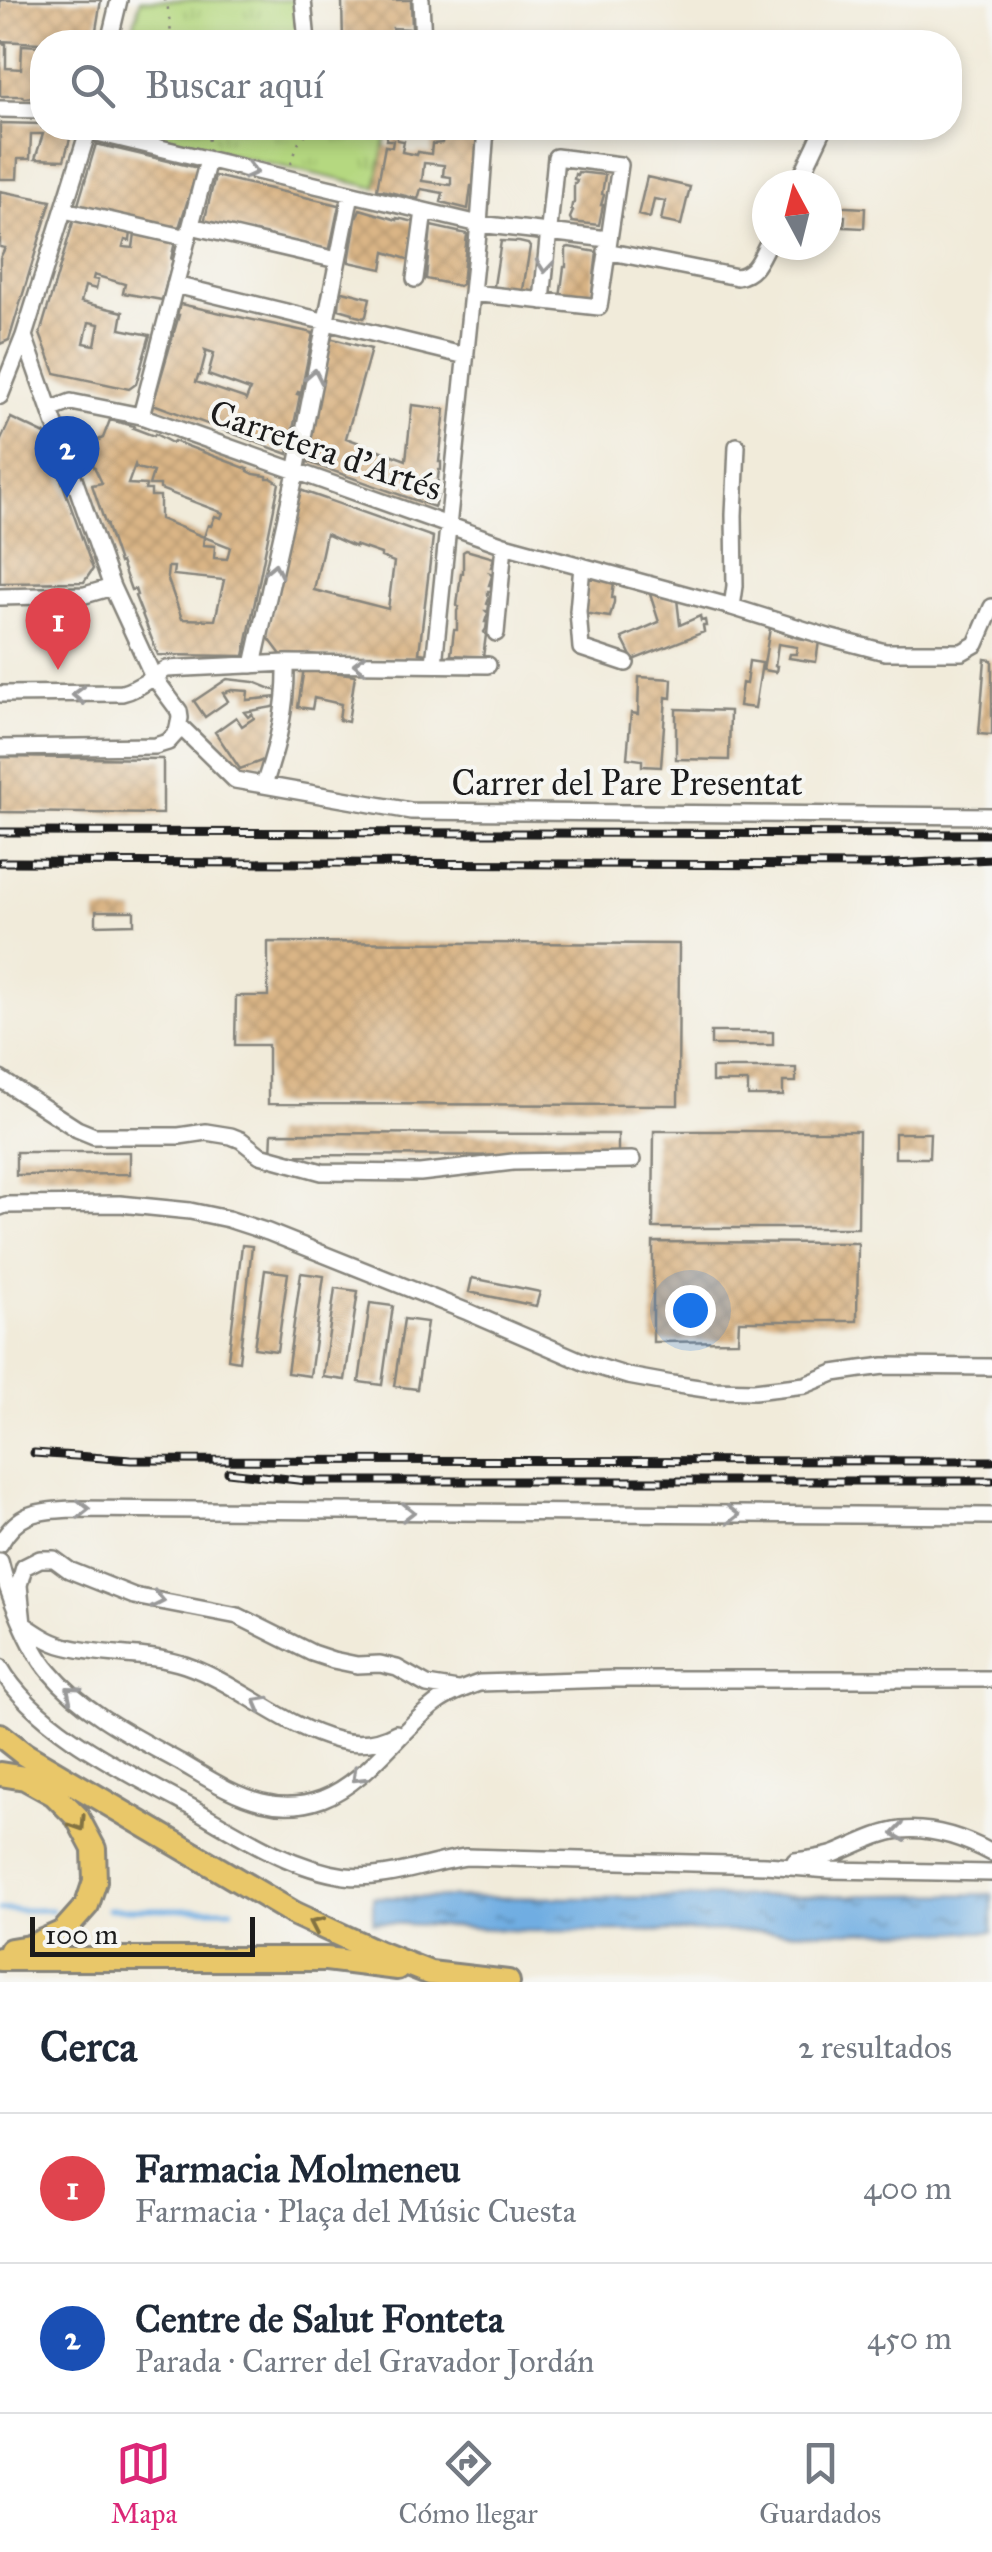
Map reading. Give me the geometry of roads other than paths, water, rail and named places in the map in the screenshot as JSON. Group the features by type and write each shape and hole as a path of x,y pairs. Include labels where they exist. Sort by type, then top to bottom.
{"highway":[{"path":"0,1736 24,1754 295,1914 430,1972"},
{"path":"0,1774 25,1778 54,1794 77,1816 94,1849 95,1881 87,1905 63,1932 0,1956"},
{"path":"0,1956 326,1959 508,1982"}],"street":[{"path":"113,30 119,0"},
{"path":"304,0 306,30"},
{"path":"422,0 423,30"},
{"path":"0,108 30,109"},
{"path":"0,396 8,358 24,336 86,140"},
{"path":"138,140 479,224 548,232 737,276 748,275 759,260"},
{"path":"434,664 485,140"},
{"path":"804,170 818,140"},
{"path":"141,416 210,156"},
{"path":"472,293 598,307 620,165 556,157 542,300"},
{"path":"253,665 351,194"},
{"path":"64,210 336,260"},
{"path":"415,279 424,211"},
{"path":"175,286 466,356"},
{"name":"Carrer del Pare Presentat","path":"24,336 112,587 153,676 176,704 180,726 235,780 410,811 992,816"},
{"name":"Carretera d'Artés","path":"50,410 72,402 141,416 504,544 885,652 962,652 976,644 992,606"},
{"path":"732,607 737,446"},
{"path":"496,633 504,544"},
{"path":"582,566 578,611 581,648 626,663"},
{"path":"0,597 85,595 112,587"},
{"path":"264,785 287,698 286,663"},
{"path":"0,694 122,693 167,669 286,663 488,665"},
{"path":"0,748 155,746 173,738 180,726"},
{"path":"0,1080 84,1133 104,1138 206,1132 232,1136 260,1156 322,1172 420,1173 514,1162 632,1160"},
{"path":"0,1207 120,1204 228,1218 586,1363 672,1384 754,1391 806,1386 834,1373 860,1368 992,1367"},
{"path":"0,1544 13,1524 28,1515 72,1509 992,1516"},
{"path":"417,1720 383,1740 342,1742 317,1734 181,1663 62,1646 24,1624 19,1585 24,1567 40,1559 54,1559 69,1570 134,1596 238,1616 312,1653 358,1665 398,1668 427,1685 458,1690"},
{"path":"0,1561 34,1649 67,1690 120,1728 228,1789 260,1802 287,1806 318,1800 344,1788 439,1700 479,1684 614,1679 992,1679"},
{"path":"0,1667 28,1701 85,1749 262,1848 321,1872 383,1876 466,1857 992,1872"},
{"path":"412,1675 420,1693 417,1720"},
{"path":"766,1864 829,1856 899,1830 938,1832 992,1852"}],"water":[{"path":"992,1894 992,1932 527,1931 373,1922 373,1897"}],"waterway":[{"path":"108,1909 232,1909"},
{"path":"0,1910 52,1910"}],"railway":[{"path":"0,832 992,834"},
{"path":"0,862 875,865 992,859"},
{"path":"34,1453 131,1460 992,1461"},
{"path":"228,1472 306,1481 992,1481"}],"place":[{"name":"Centre de Salut Fonteta","path":"67,498"},
{"name":"Farmacia Molmeneu","path":"58,670"}]}
